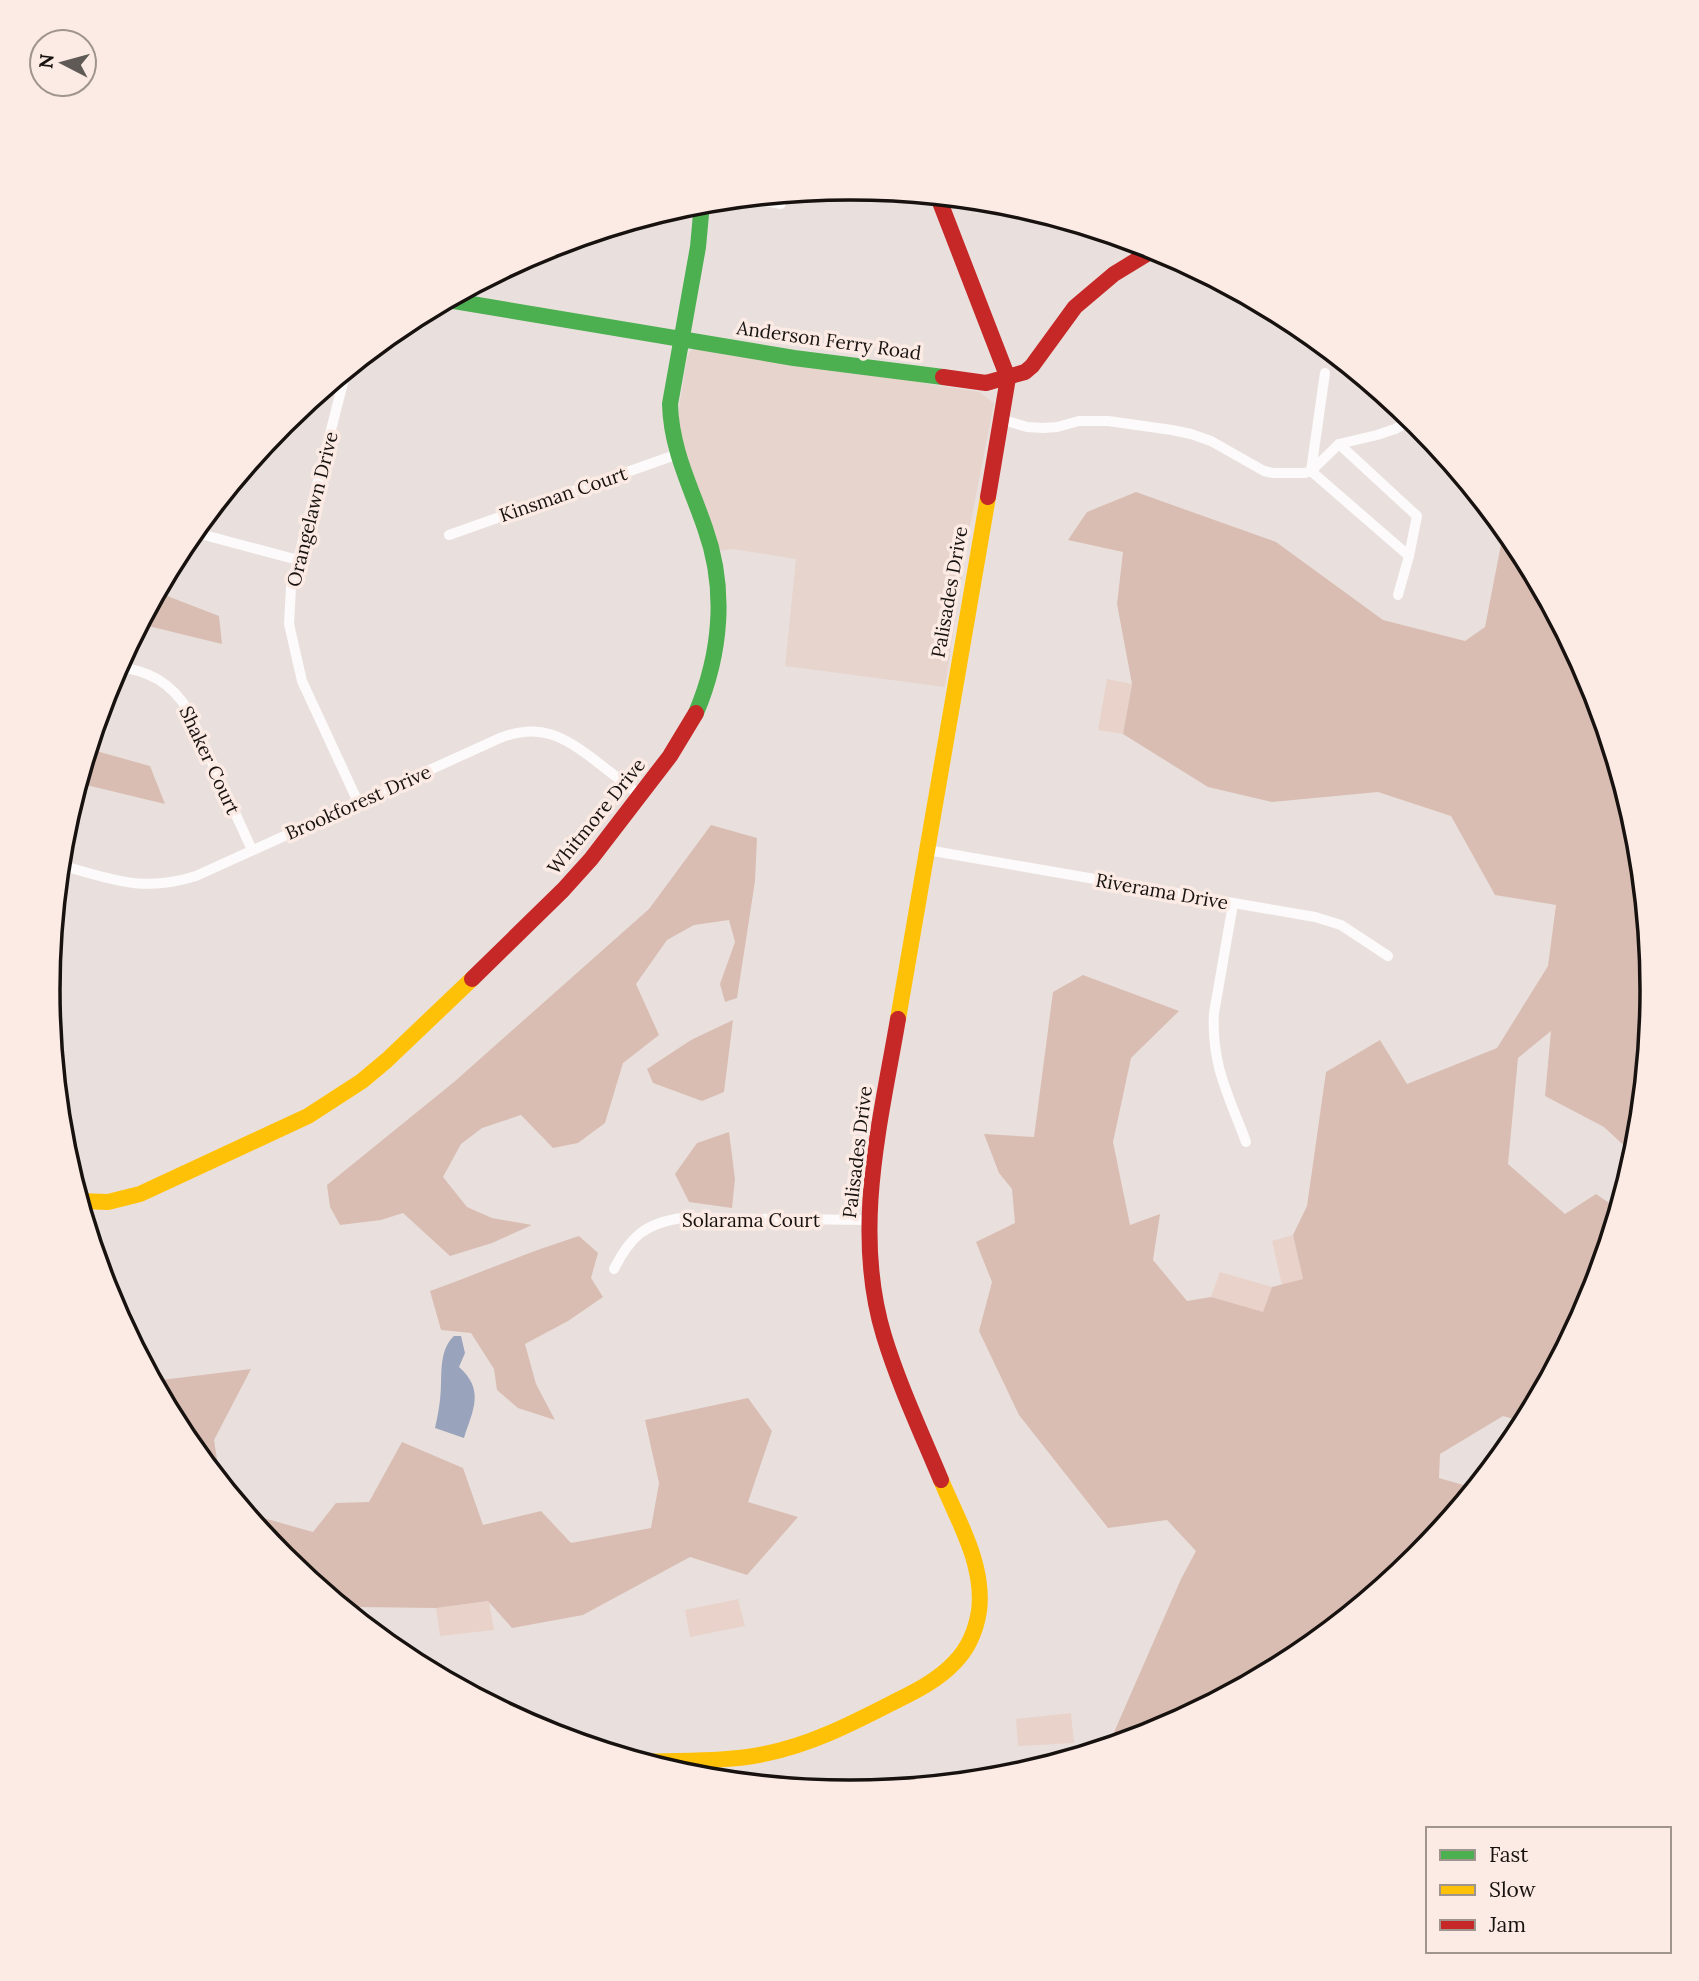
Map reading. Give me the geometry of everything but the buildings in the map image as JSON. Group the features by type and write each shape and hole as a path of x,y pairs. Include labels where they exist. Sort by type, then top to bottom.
{"street":[{"path":"942,206 1008,378"},
{"name":"Whitmore Drive","path":"88,1201 108,1202 140,1194 308,1116 362,1081 563,890 593,856 675,750 701,701 715,653 718,625 717,575 712,552 678,454 669,417 698,247 701,215"},
{"name":"Anderson Ferry Road","path":"462,302 794,358 986,383 1025,372 1068,314 1114,274 1142,257"},
{"path":"1311,471 1325,373"},
{"name":"Palisades Drive","path":"675,1761 761,1755 815,1741 840,1730 944,1673 963,1653 975,1628 980,1608 980,1583 976,1564 898,1377 883,1334 872,1280 868,1220 871,1179 1008,378"},
{"name":"Orangelawn Drive","path":"342,386 291,587 289,624 299,671 358,802"},
{"path":"1000,419 1027,427 1043,428 1079,421 1108,421 1162,428 1211,441 1264,471 1298,474 1311,471 1339,444 1377,435 1401,426"},
{"path":"1339,444 1417,516 1398,595"},
{"name":"Kinsman Court","path":"449,534 678,454"},
{"path":"1311,471 1409,556"},
{"path":"205,535 298,560"},
{"name":"Shaker Court","path":"128,669 161,680 181,698 252,850"},
{"name":"Brookforest Drive","path":"69,868 124,883 160,885 196,876 500,737 523,731 554,734 573,744 640,795"},
{"name":"Riverama Drive","path":"927,850 1329,920 1354,932 1388,956"},
{"path":"1233,904 1213,1032 1219,1072 1246,1142"},
{"name":"Solarama Court","path":"614,1269 632,1238 655,1224 668,1220 868,1220"}],"shaded area":[{"path":"699,347 979,392 994,403 969,531 945,687 785,666 796,559 733,549 717,551 679,435 679,407 687,358 690,351"},
{"path":"1136,492 1276,542 1383,620 1465,641 1485,627 1501,545 1534,596 1558,641 1598,737 1613,786 1633,887 1640,990 1633,1094 1624,1146 1604,1127 1545,1096 1551,1031 1518,1058 1508,1164 1565,1214 1596,1194 1610,1204 1598,1244 1558,1340 1534,1386 1513,1419 1503,1416 1440,1454 1439,1478 1464,1485 1408,1549 1330,1617 1244,1675 1199,1699 1113,1735 1181,1579 1196,1551 1167,1520 1108,1528 1019,1415 979,1331 992,1282 976,1242 1015,1223 1012,1189 999,1173 984,1134 1034,1137 1053,992 1083,975 1179,1011 1131,1058 1113,1142 1130,1225 1160,1214 1153,1260 1187,1301 1211,1297 1263,1312 1272,1287 1303,1279 1293,1235 1307,1206 1326,1072 1380,1040 1407,1084 1497,1048 1548,966 1556,905 1495,895 1451,816 1378,792 1272,802 1208,787 1123,734 1132,684 1117,604 1123,552 1068,540 1087,512"},
{"path":"165,595 219,616 222,644 149,626"},
{"path":"1107,679 1132,684 1123,734 1098,730"},
{"path":"97,751 150,766 165,804 86,785"},
{"path":"711,825 757,838 755,881 737,998 725,1002 720,984 735,942 729,920 694,925 667,940 636,984 659,1035 623,1063 605,1123 578,1143 553,1148 521,1115 482,1128 461,1144 443,1177 467,1207 492,1218 532,1225 492,1243 450,1256 403,1213 381,1220 340,1225 330,1207 327,1185 454,1082 649,909"},
{"path":"733,1020 724,1092 702,1101 653,1083 647,1069 691,1040"},
{"path":"729,1132 735,1179 732,1208 689,1202 675,1174 697,1143"},
{"path":"1293,1235 1303,1279 1282,1285 1272,1241"},
{"path":"579,1236 598,1253 591,1278 603,1297 568,1321 525,1344 536,1384 555,1420 518,1408 497,1390 494,1369 471,1333 441,1330 430,1291"},
{"path":"1220,1272 1272,1287 1263,1313 1211,1297"},
{"path":"251,1369 214,1440 218,1464 193,1429 162,1380"},
{"path":"748,1398 772,1431 748,1502 798,1517 747,1575 690,1557 583,1615 512,1628 488,1601 436,1608 357,1607 291,1549 262,1518 313,1532 336,1503 369,1502 402,1442 463,1468 483,1525 541,1511 571,1543 651,1528 659,1483 645,1420"},
{"path":"738,1599 745,1626 690,1637 685,1610"},
{"path":"489,1601 494,1630 440,1636 436,1608"},
{"path":"1071,1713 1074,1743 1018,1746 1016,1719"}],"water":[{"path":"454,1336 461,1336 465,1353 459,1367 472,1384 475,1401 464,1438 435,1428 443,1358"}],"traffic: fast":[{"path":"696,713 716,645 716,574 705,528 678,452 670,404 698,247 701,215"},
{"path":"462,302 794,358 943,377"}],"traffic: slow":[{"path":"898,1019 988,497"},
{"path":"88,1201 108,1202 140,1194 308,1116 362,1081 472,979"},
{"path":"676,1761 734,1758 798,1745 830,1733 925,1686 959,1658 971,1639 978,1618 980,1594 969,1544 941,1480"}],"traffic: jam":[{"path":"941,206 1008,378 988,497"},
{"path":"943,377 986,383 1025,372 1075,307 1114,274 1142,257"},
{"path":"472,979 591,859 670,756 696,713"},
{"path":"898,1019 872,1178 870,1257 884,1336 903,1390 941,1480"}]}
